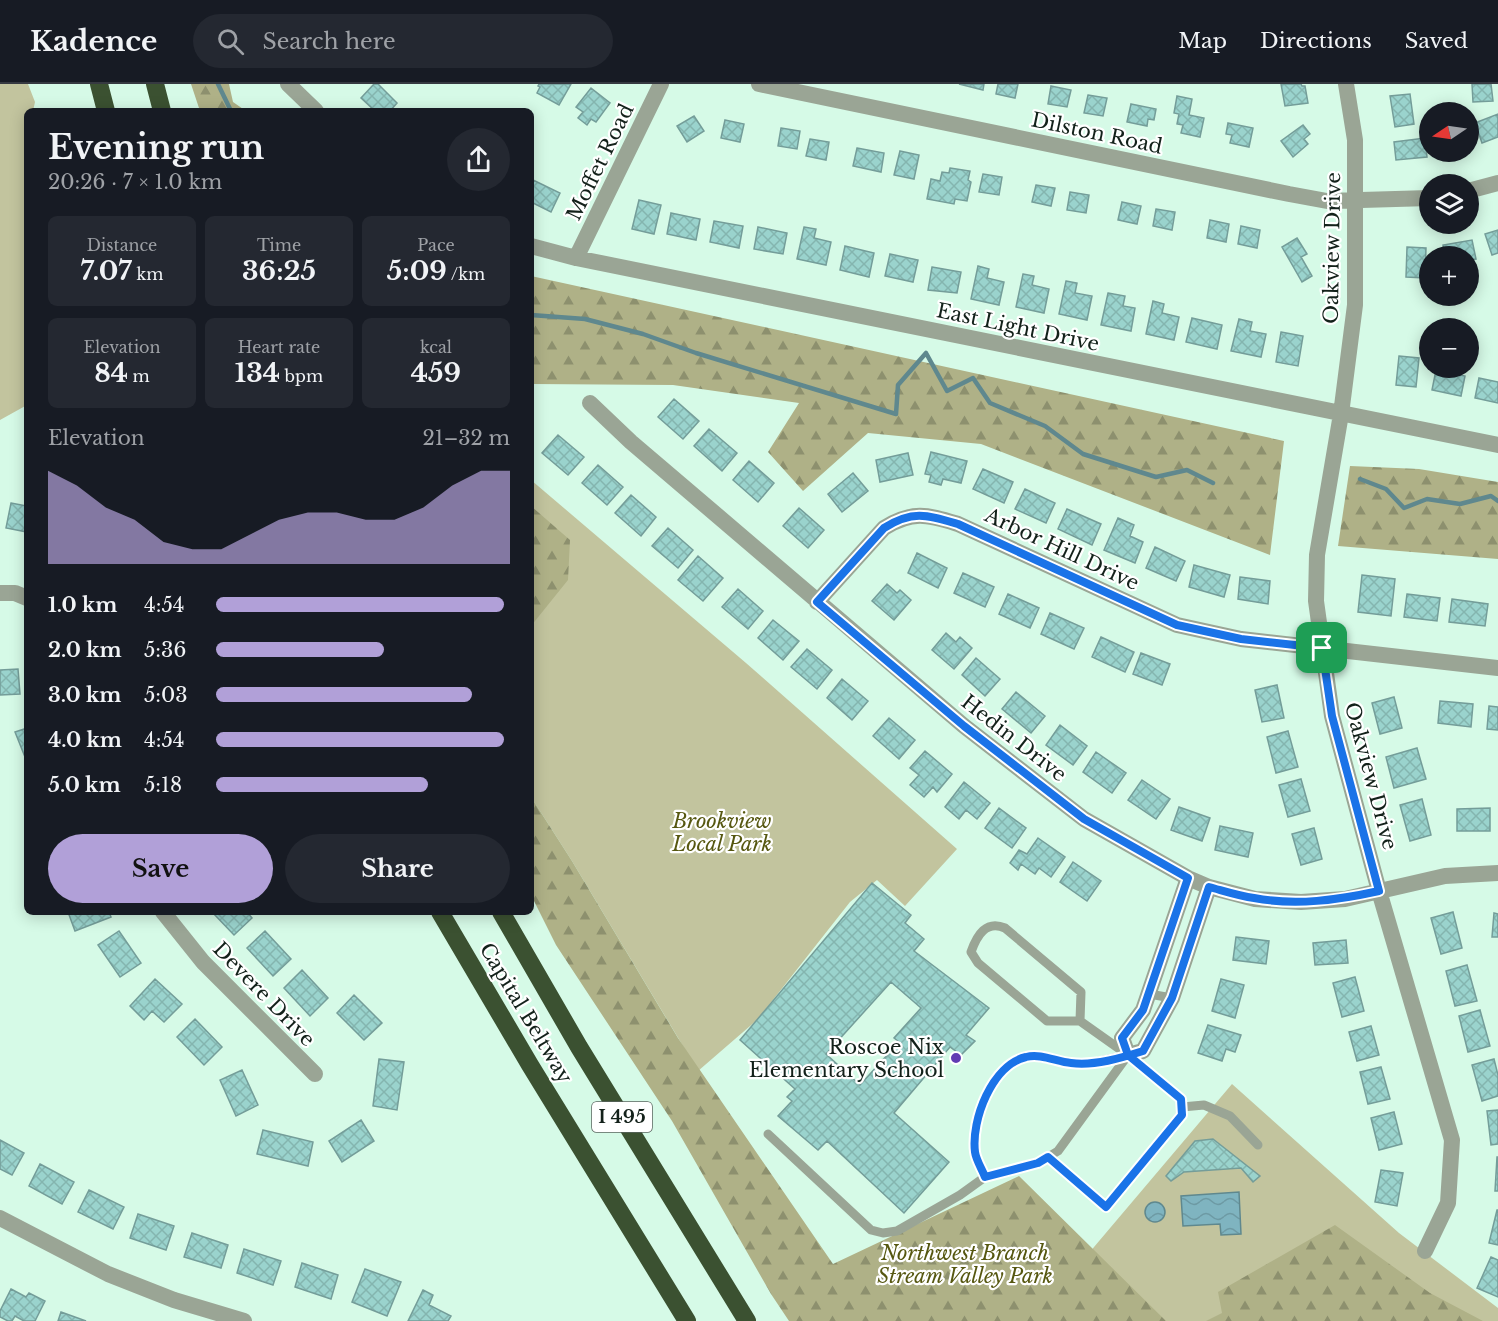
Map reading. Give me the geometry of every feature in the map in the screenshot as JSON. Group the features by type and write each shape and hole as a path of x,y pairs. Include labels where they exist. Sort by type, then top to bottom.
{"highway":[{"path":"99,84 105,108"},
{"path":"154,84 161,108"},
{"name":"Capital Beltway","path":"442,915 530,1065 687,1321"},
{"name":"Capital Beltway","path":"503,915 579,1047 747,1321"}],"street":[{"path":"288,84 313,108"},
{"name":"Moffet Road","path":"576,258 661,84"},
{"name":"Dilston Road","path":"759,84 1289,195 1327,201 1419,198"},
{"name":"Oakview Drive","path":"1347,84 1355,140 1355,305 1341,414 1317,555 1316,601 1332,716 1379,891 1452,1140 1448,1203 1425,1251"},
{"path":"1479,190 1498,183"},
{"name":"East Light Drive","path":"534,247 576,258 1498,445"},
{"name":"Hedin Drive","path":"590,403 631,442 964,726 1084,819 1188,878 1209,887 1255,898 1301,903 1345,899 1445,876 1498,873"},
{"name":"Arbor Hill Drive","path":"817,602 884,528 897,520 926,515 958,524 1177,625 1241,639 1322,648"},
{"path":"0,593 15,593 24,597"},
{"path":"1322,648 1498,668"},
{"path":"1188,878 1143,1010 1122,1038 1128,1055 1143,1051 1172,998 1209,887"},
{"name":"Devere Drive","path":"166,915 203,962 315,1074"},
{"path":"0,1218 108,1274 174,1300 244,1321"}],"lane":[{"path":"1048,1157 1106,1207 1182,1115 1181,1099 1128,1055 1080,1021 1047,1021 978,963 971,952 975,942 988,926 997,924 1005,928 1081,992 1080,1021"},
{"path":"1149,994 1172,998"},
{"path":"768,1134 871,1230 884,1233 897,1231 960,1195 985,1177 1038,1163 1058,1151 1128,1055"},
{"path":"985,1177 975,1154 974,1138 977,1116 985,1095 1010,1066 1026,1057 1048,1058 1080,1064 1128,1055"},
{"path":"1182,1107 1204,1105 1230,1116 1258,1145"}],"green space":[{"path":"0,84 28,84 35,102 34,108 24,108 24,407 0,420"},
{"path":"191,84 229,84 233,102 242,108 199,108"},
{"path":"534,277 1284,441 1270,555 981,444 868,433 803,491 768,452 799,403 673,385 534,384"},
{"path":"1350,466 1419,469 1498,482 1498,559 1338,546"},
{"name":"Brookview Local Park","path":"534,483 746,663 957,849 905,906 877,880 850,902 757,1020 698,1071 534,802"},
{"path":"534,509 570,540 568,580 534,622"},
{"name":"Northwest Branch Stream Valley Park","path":"534,802 678,1038 833,1264 1019,1176 1166,1321 789,1321 771,1294 672,1121 556,945 534,901"},
{"path":"1232,1084 1399,1233 1498,1308 1498,1321 1123,1321 1072,1273"},
{"path":"1335,1225 1430,1293 1483,1321 1206,1321 1222,1313 1218,1292"}],"water":[{"path":"1239,1192 1241,1234 1221,1235 1220,1224 1183,1226 1181,1196"},
{"path":"1151,1202 1159,1202 1165,1208 1165,1216 1159,1222 1151,1222 1145,1216 1145,1208"}],"building":[{"path":"374,84 378,84 397,103 393,108 372,108 361,98"},
{"path":"539,84 571,84 559,105 537,93"},
{"path":"959,84 984,84 983,90"},
{"path":"998,84 1018,84 1015,98 996,94"},
{"path":"1281,84 1305,86 1308,103 1285,106"},
{"path":"1472,84 1491,84 1493,101 1473,102"},
{"path":"1051,86 1071,90 1067,107 1048,104"},
{"path":"591,88 610,103 596,122 591,119 587,125 578,118 583,112 576,107"},
{"path":"1410,94 1414,124 1395,127 1390,96"},
{"path":"1088,95 1107,98 1103,116 1084,113"},
{"path":"1177,96 1192,99 1189,115 1204,118 1200,137 1181,133 1183,125 1177,124 1179,114 1174,113"},
{"path":"1131,104 1156,109 1154,120 1148,119 1147,126 1127,122"},
{"path":"1498,114 1498,137 1482,143 1479,121"},
{"path":"694,116 704,131 687,142 677,126"},
{"path":"725,120 744,124 740,142 721,138"},
{"path":"1228,123 1253,128 1249,147 1230,143 1232,135 1226,134"},
{"path":"1303,125 1310,134 1304,139 1308,144 1293,157 1281,141"},
{"path":"781,128 800,131 797,149 778,146"},
{"path":"810,139 829,142 826,160 806,156"},
{"path":"1419,139 1419,158 1396,160 1394,142"},
{"path":"857,148 884,153 881,172 853,166"},
{"path":"900,151 919,155 914,179 894,175"},
{"path":"950,168 970,171 968,180 971,182 967,201 955,199 954,204 927,199 931,179 940,181 942,172 949,173"},
{"path":"983,174 1002,177 999,195 979,192"},
{"path":"534,180 560,193 551,212 534,204"},
{"path":"1036,185 1055,188 1051,206 1032,202"},
{"path":"1070,192 1089,195 1086,213 1067,210"},
{"path":"639,200 661,205 654,234 632,229"},
{"path":"1122,202 1141,206 1137,224 1118,220"},
{"path":"1156,209 1175,212 1172,230 1153,226"},
{"path":"671,213 700,219 696,240 667,234"},
{"path":"1210,220 1229,224 1226,242 1207,238"},
{"path":"714,221 743,226 739,248 710,242"},
{"path":"1241,226 1260,230 1257,248 1238,244"},
{"path":"758,227 787,233 783,254 754,249"},
{"path":"804,227 816,229 814,238 831,242 826,265 797,259"},
{"path":"1498,230 1498,253 1492,255 1485,234"},
{"path":"1297,238 1307,254 1301,257 1312,276 1302,282 1282,247"},
{"path":"1472,240 1473,246 1443,246"},
{"path":"845,246 874,253 869,277 840,270"},
{"path":"1407,247 1419,248 1419,278 1406,277"},
{"path":"890,254 918,260 913,282 885,276"},
{"path":"978,266 989,269 987,278 1004,282 999,305 971,299"},
{"path":"932,267 961,272 957,293 928,290"},
{"path":"1023,274 1034,276 1032,285 1049,289 1044,313 1016,307"},
{"path":"1066,281 1077,283 1075,293 1092,296 1087,320 1059,314"},
{"path":"1108,293 1125,296 1123,306 1135,308 1131,331 1101,325"},
{"path":"1153,301 1164,304 1162,313 1179,317 1174,340 1146,334"},
{"path":"1192,318 1222,325 1217,349 1186,342"},
{"path":"1239,319 1252,322 1250,331 1266,334 1261,357 1231,351"},
{"path":"1281,332 1303,336 1298,366 1276,362"},
{"path":"1399,356 1419,358 1416,387 1396,385"},
{"path":"1434,378 1465,378 1461,396 1432,390"},
{"path":"1479,378 1498,382 1498,403 1475,398"},
{"path":"674,399 699,421 683,439 658,417"},
{"path":"709,429 737,453 722,471 694,446"},
{"path":"558,435 584,457 568,475 542,453"},
{"path":"931,452 967,461 961,483 943,479 941,485 929,482 931,475 925,474"},
{"path":"908,453 913,475 880,482 876,460"},
{"path":"749,461 774,483 758,502 733,480"},
{"path":"598,465 623,487 607,505 582,483"},
{"path":"983,469 1013,482 1004,503 973,489"},
{"path":"853,473 868,491 842,512 828,494"},
{"path":"1025,489 1055,503 1046,523 1015,509"},
{"path":"631,495 656,517 641,536 615,513"},
{"path":"11,503 24,505 24,531 6,528"},
{"path":"799,508 824,530 808,548 783,526"},
{"path":"1067,509 1101,524 1092,545 1058,529"},
{"path":"1118,518 1134,525 1130,536 1143,542 1135,563 1104,550"},
{"path":"668,528 693,550 678,568 652,546"},
{"path":"1155,547 1185,561 1176,581 1146,568"},
{"path":"917,553 947,568 938,588 908,573"},
{"path":"698,556 723,578 703,601 678,580"},
{"path":"1194,565 1230,575 1224,597 1189,587"},
{"path":"963,573 994,587 985,607 954,593"},
{"path":"1362,575 1395,579 1391,616 1358,612"},
{"path":"1240,577 1270,581 1268,604 1238,599"},
{"path":"887,584 897,593 900,590 911,600 894,620 872,601"},
{"path":"738,589 763,611 748,629 722,607"},
{"path":"1008,594 1039,608 1030,628 999,614"},
{"path":"1407,594 1440,598 1437,621 1404,617"},
{"path":"1452,599 1488,604 1485,626 1449,622"},
{"path":"1050,613 1084,628 1074,649 1041,634"},
{"path":"773,620 799,641 783,660 758,638"},
{"path":"946,633 956,642 960,637 972,648 954,669 932,650"},
{"path":"1101,637 1134,652 1125,672 1092,657"},
{"path":"807,649 832,670 817,689 791,667"},
{"path":"1141,653 1170,664 1162,685 1133,674"},
{"path":"976,658 1000,679 985,696 962,675"},
{"path":"18,669 20,694 0,695 0,670"},
{"path":"842,679 868,701 852,720 827,698"},
{"path":"1277,685 1284,718 1262,722 1255,690"},
{"path":"1016,692 1045,716 1031,733 1002,709"},
{"path":"1394,697 1402,728 1380,734 1372,703"},
{"path":"1440,701 1473,704 1471,727 1438,723"},
{"path":"1489,706 1498,707 1498,730 1487,729"},
{"path":"889,718 915,740 899,759 873,736"},
{"path":"1060,725 1087,746 1073,765 1046,745"},
{"path":"24,729 24,754 15,732"},
{"path":"1288,731 1298,767 1276,773 1267,737"},
{"path":"1417,748 1426,779 1394,788 1386,757"},
{"path":"925,751 952,774 937,792 933,787 924,797 910,785 919,775 910,768"},
{"path":"1096,752 1126,773 1112,793 1083,772"},
{"path":"1301,779 1310,811 1288,817 1279,785"},
{"path":"1142,780 1170,799 1156,819 1128,800"},
{"path":"964,782 990,803 977,819 966,810 959,819 945,807"},
{"path":"1422,799 1431,835 1410,841 1400,805"},
{"path":"1179,807 1210,818 1202,841 1171,830"},
{"path":"999,808 1026,828 1012,848 985,828"},
{"path":"1490,808 1490,831 1457,831 1457,809"},
{"path":"1220,826 1253,833 1248,857 1215,850"},
{"path":"1314,828 1322,859 1301,865 1292,834"},
{"path":"1038,838 1065,857 1051,877 1039,868 1035,874 1021,864 1018,870 1010,863 1019,850 1027,854"},
{"path":"1073,862 1101,881 1087,901 1060,882"},
{"path":"872,883 911,915 905,923 924,939 914,951 989,1008 966,1035 975,1041 961,1055 950,1047 894,1113 949,1162 904,1213 827,1141 818,1150 778,1116 792,1101 787,1097 795,1089 740,1040","holes":["891,982 921,1008 894,1038 899,1042 860,1085 826,1054"]},
{"path":"1453,912 1462,948 1441,954 1431,918"},
{"path":"1494,913 1498,914 1498,937 1492,937"},
{"path":"69,915 110,915 111,917 75,931"},
{"path":"215,915 250,915 252,918 234,935"},
{"path":"119,931 141,963 120,977 98,945"},
{"path":"265,931 291,959 273,976 247,948"},
{"path":"1236,937 1269,941 1266,964 1233,960"},
{"path":"1346,940 1348,963 1315,965 1313,943"},
{"path":"1467,965 1477,1001 1455,1006 1446,971"},
{"path":"302,970 328,998 310,1016 284,988"},
{"path":"1355,977 1364,1011 1342,1017 1333,983"},
{"path":"155,979 182,1004 164,1022 152,1011 144,1020 130,1006"},
{"path":"1221,979 1244,985 1235,1018 1212,1011"},
{"path":"354,995 382,1023 364,1040 337,1013"},
{"path":"1480,1010 1490,1046 1468,1052 1459,1016"},
{"path":"195,1019 222,1047 204,1065 177,1037"},
{"path":"1208,1025 1241,1035 1235,1052 1226,1049 1222,1061 1198,1053"},
{"path":"1371,1026 1379,1055 1357,1061 1349,1032"},
{"path":"379,1059 404,1062 397,1110 373,1106"},
{"path":"1494,1059 1498,1075 1498,1096 1482,1101 1472,1065"},
{"path":"1381,1067 1390,1099 1368,1104 1360,1072"},
{"path":"242,1070 258,1105 236,1116 220,1080"},
{"path":"1498,1110 1498,1144 1491,1145 1487,1111"},
{"path":"1394,1112 1402,1144 1379,1150 1371,1118"},
{"path":"361,1120 374,1141 342,1162 329,1141"},
{"path":"263,1130 313,1142 308,1166 257,1154"},
{"path":"1213,1139 1260,1176 1253,1182 1241,1168 1184,1172 1171,1181 1166,1176 1195,1141"},
{"path":"0,1140 24,1153 12,1175 0,1169"},
{"path":"1497,1157 1498,1191 1495,1191"},
{"path":"40,1164 74,1182 62,1204 29,1186"},
{"path":"1381,1170 1403,1173 1397,1206 1375,1202"},
{"path":"89,1190 124,1207 113,1229 78,1212"},
{"path":"1498,1210 1498,1245 1489,1243"},
{"path":"138,1214 174,1226 166,1250 130,1238"},
{"path":"192,1233 228,1245 221,1268 184,1257"},
{"path":"244,1249 281,1261 273,1285 237,1273"},
{"path":"1491,1257 1498,1260 1498,1297 1477,1288"},
{"path":"302,1263 338,1275 331,1299 295,1287"},
{"path":"365,1269 401,1282 387,1316 352,1302"},
{"path":"11,1289 26,1297 29,1293 45,1301 35,1321 24,1321 15,1316 12,1321 8,1321 0,1317 0,1311"},
{"path":"423,1290 433,1295 429,1305 451,1316 448,1321 408,1321"},
{"path":"61,1312 86,1321 58,1321"}],"waterway":[{"path":"218,84 230,108"},
{"path":"534,315 585,319 643,334 696,353 896,414 898,385 926,353 947,391 973,378 990,403 1045,426 1083,454 1156,477 1187,470 1213,483"},
{"path":"1360,479 1386,489 1404,508 1427,499 1460,504 1491,496 1498,501"}],"place":[{"name":"Roscoe Nix Elementary School","path":"956,1058"}],"route":[{"path":"1322,648 1241,639 1177,625 958,524 926,515 897,520 884,528 817,602 964,726 1084,819 1188,878 1143,1010 1122,1038 1128,1055 1181,1099 1182,1115 1106,1207 1048,1157 1038,1163 985,1177 975,1154 974,1138 977,1116 985,1095 1010,1066 1026,1057 1048,1058 1071,1064 1090,1063 1128,1055 1143,1051 1172,998 1209,887 1255,898 1301,903 1345,899 1379,891 1332,716 1322,648"}]}
